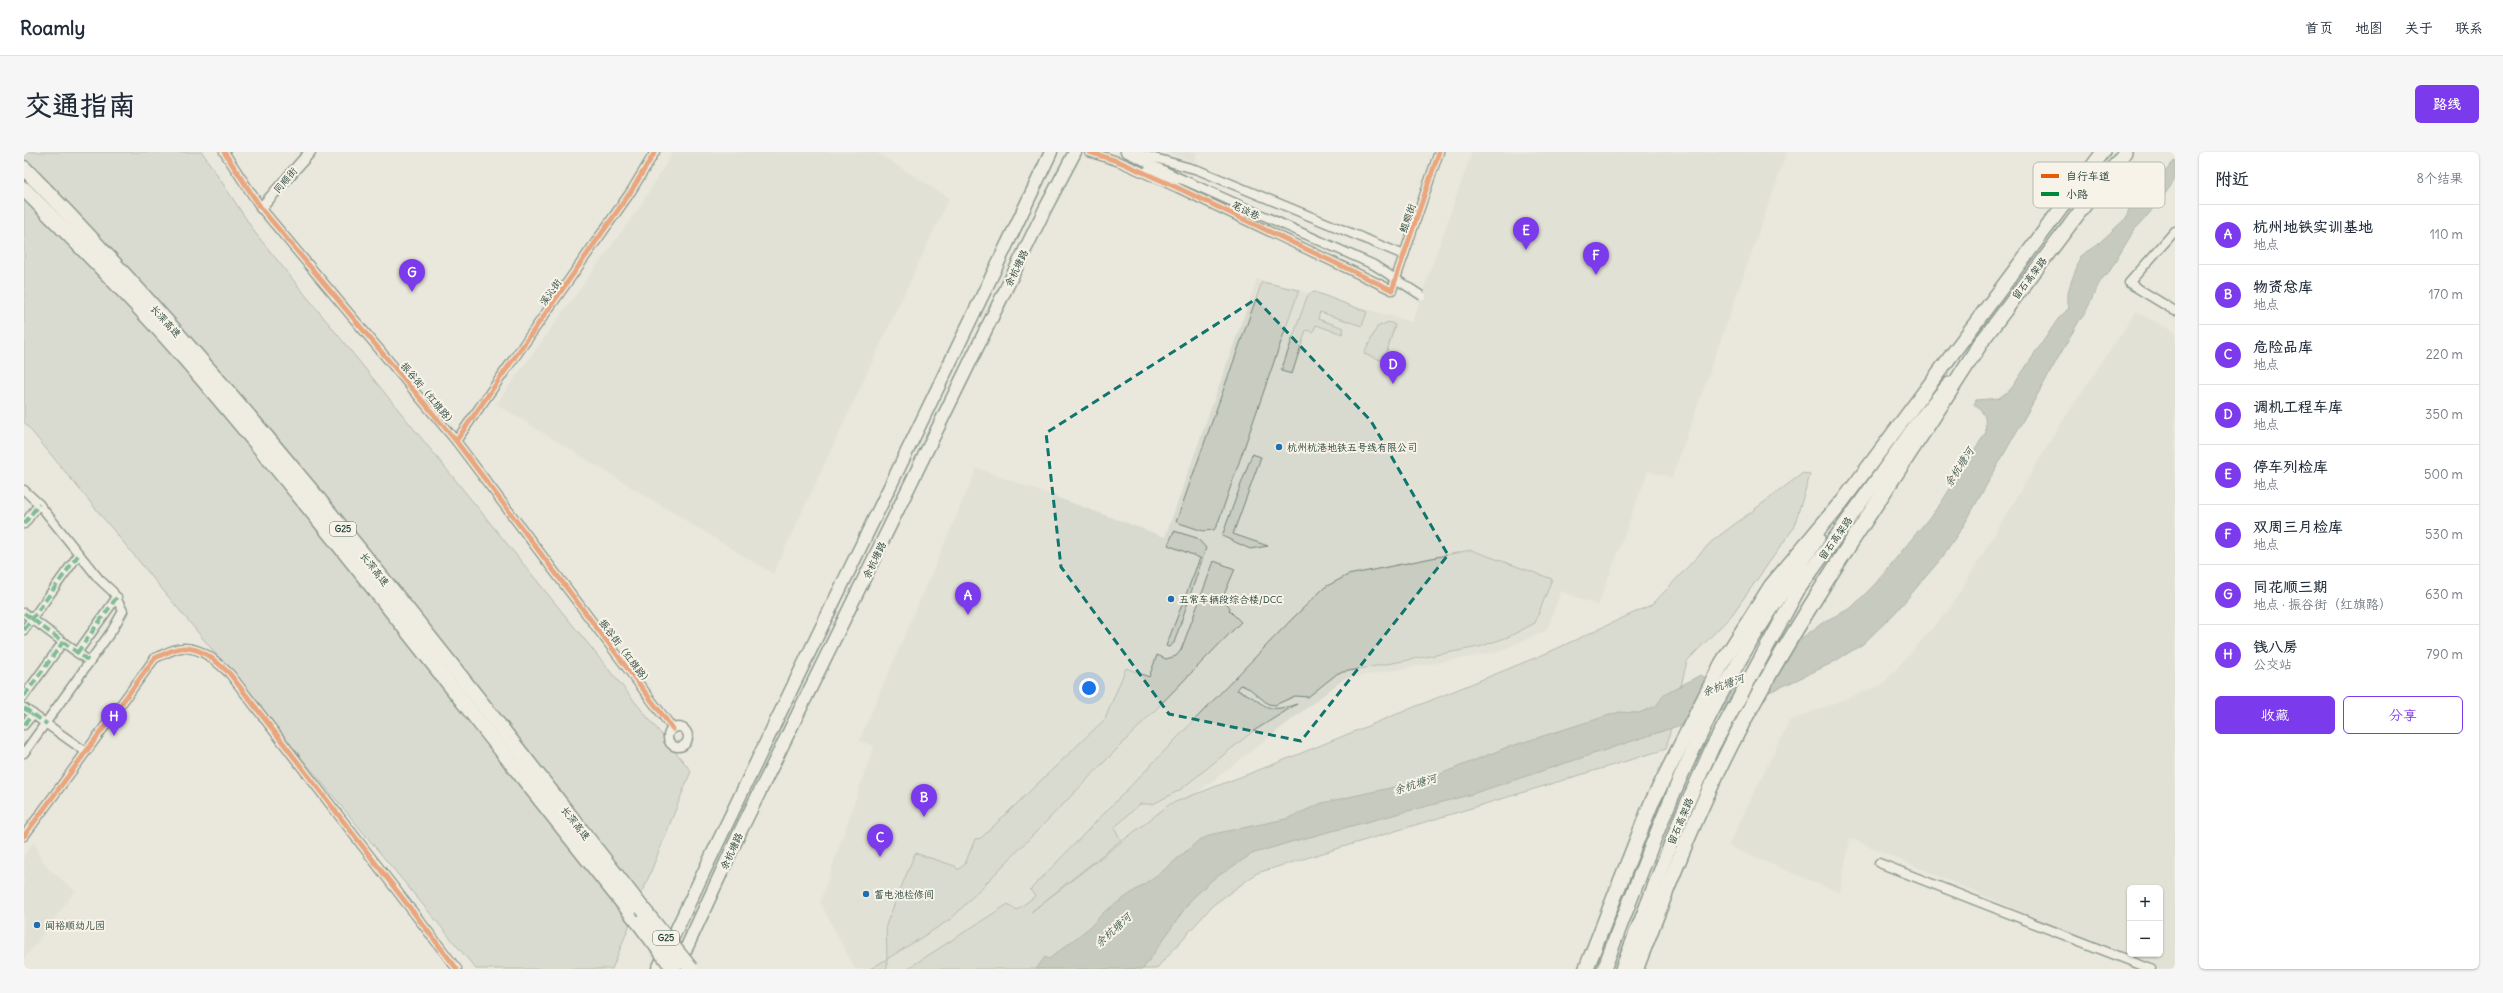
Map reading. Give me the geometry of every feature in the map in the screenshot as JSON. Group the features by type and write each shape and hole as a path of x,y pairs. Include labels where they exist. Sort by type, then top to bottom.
{"highway":[{"path":"2090,162 2096,152"},
{"name":"留石高架路","path":"2095,162 2103,152"},
{"name":"留石高架路","path":"2117,162 2125,152"},
{"path":"2126,162 2135,152"},
{"name":"长深高速","path":"24,168 72,217 193,351 309,486 691,969"},
{"name":"长深高速","path":"24,189 184,358 299,494 523,780 676,969"},
{"name":"留石高架路","path":"1604,969 1646,862 1696,743 1737,665 1839,505 2060,208"},
{"name":"留石高架路","path":"1622,969 1682,815 1712,748 1798,590 1918,422 1982,341 2082,208"},
{"path":"2071,223 2085,208"},
{"path":"1636,969 1666,890 1709,792 1742,724 1827,580 1928,428 1982,341"},
{"path":"1586,969 1651,804 1722,662 1771,586 1839,505"}],"main road":[{"name":"余杭塘路","path":"658,969 770,732 889,491 1051,152"},
{"name":"余杭塘路","path":"676,969 740,832 1045,209 1075,152"}],"street":[{"name":"振谷街（红旗路）","path":"224,152 261,208 456,442 673,729"},
{"name":"同顺街","path":"261,208 310,152"},
{"name":"溪沁街","path":"456,442 630,193 655,152"},
{"name":"笔谈巷","path":"1089,152 1186,181"},
{"name":"笔谈巷","path":"1125,152 1374,265 1422,296"},
{"name":"笔谈巷","path":"1133,152 1198,170 1404,255"},
{"name":"鲲顺街","path":"1392,290 1440,152"},
{"name":"笔谈巷","path":"1120,162 1392,290"},
{"path":"2175,231 2129,284 2175,311"},
{"path":"24,490 39,504 79,554 117,597 123,611 120,619 47,724 24,753"},
{"path":"24,524 39,504"},
{"path":"24,630 79,554"},
{"path":"77,653 117,597"},
{"path":"24,613 90,662"},
{"path":"24,696 63,642"},
{"path":"24,836 155,658 181,648 200,651 216,661 230,674 457,969"},
{"path":"24,708 86,752"},
{"path":"24,725 33,714"},
{"path":"1879,863 2151,969"}],"highlighted area":[{"path":"1256,299 1371,421 1448,555 1301,741 1169,714 1061,567 1046,433"}],"shaded area":[{"path":"24,152 202,152 256,234 691,771 612,969 476,969 24,422"},
{"path":"673,152 876,152 949,198 773,574 496,404 639,208"},
{"path":"1165,152 1197,152 1194,162"},
{"path":"1472,152 1787,152 1672,478 1648,471 1598,606 1561,591 1547,630 1498,652 1344,679 1196,794 1170,804 989,945 976,969 855,969 820,902 874,746 859,741 977,468 1165,537 1257,279 1412,322"},
{"path":"1262,282 1299,290 1218,523 1214,530 1203,531 1176,522"},
{"path":"1315,292 1367,312 1362,326 1320,312 1318,319 1344,328 1342,334 1316,325 1313,332 1306,330 1292,374 1281,371 1307,297 1310,293"},
{"path":"2136,312 2175,332 2175,969 2153,969 1850,838 1840,893 1728,846 1789,721 1883,684 1951,607 2061,423"},
{"path":"1389,322 1395,325 1384,361 1364,354 1377,327"},
{"path":"1252,454 1261,457 1233,534 1268,546 1250,549 1222,536"},
{"path":"1803,473 1810,475 1793,529 1731,616 1687,661 1666,749 1257,873 1213,905 1156,969 907,969 1008,904 1017,910 1035,896 1030,890 1293,618 1325,587 1348,575 1471,550 1552,579 1535,623 1508,637 1479,647 1338,673 1308,697 1295,696 1275,705 1268,704 1250,689 1241,685 1237,690 1269,707 1276,708 1297,704 1252,732 1180,790 1153,804 1140,804 1114,828 1121,840 1031,912 1170,804 1282,761 1547,653 1653,604 1711,542"},
{"path":"1174,531 1197,538 1206,548 1174,643 1169,647 1166,646 1200,558 1168,545"},
{"path":"1214,561 1235,569 1223,597 1230,608 1229,610 1241,622 951,919 887,959 886,925 915,853 955,866 958,870 965,864 975,839 981,838 1105,719 1126,668 1149,677 1157,655 1166,659 1176,656 1181,650"},
{"name":"闻裕顺幼儿园","path":"34,842 45,865 75,891 24,959 24,855"},
{"path":"887,959 887,969 870,969"}],"water":[{"path":"2175,160 2175,179 2165,194 2165,172"},
{"name":"余杭塘河","path":"2129,208 2154,208 2134,230 2108,274 2100,282 2087,310 2079,321 1964,525 1940,560 1895,613 1863,644 1832,663 1739,705 1469,795 1291,842 1252,854 1212,880 1190,901 1143,969 1036,969 1045,957 1049,959 1090,927 1104,912 1164,870 1198,841 1213,834 1286,819 1322,803 1394,787 1438,775 1505,748 1619,712 1639,713 1656,706 1664,695 1700,675 1714,681 1738,680 1757,673 1767,655 1795,643 1825,621 1851,608 1875,584 1941,503 1986,432 1985,417 1980,409 1974,405 1976,400 1999,398 2011,389 2058,319 2069,308 2069,288 2080,256 2098,244 2126,218"}],"marked path":[{"path":"24,524 39,504"},
{"path":"24,630 79,554"},
{"path":"77,653 117,597"},
{"path":"24,613 90,662"},
{"path":"24,696 63,642"},
{"path":"24,708 47,724"},
{"path":"24,725 33,714"}],"cycle path":[{"path":"224,152 261,208 456,441 673,729"},
{"path":"456,441 630,193 655,152"},
{"path":"1089,152 1120,162 1178,188 1392,290 1439,152"},
{"path":"24,836 155,658 179,648 196,650 208,656 230,674 457,969"}],"place":[{"name":"停车列检库","path":"1526,250"},
{"name":"双周三月检库","path":"1596,275"},
{"name":"同花顺三期","path":"412,292"},
{"name":"调机工程车库","path":"1393,384"},
{"name":"杭州杭港地铁五号线有限公司","path":"1279,447"},
{"name":"五常车辆段综合楼/DCC","path":"1171,599"},
{"name":"杭州地铁实训基地","path":"968,615"},
{"name":"钱八房","path":"114,736"},
{"name":"物资总库","path":"924,817"},
{"name":"危险品库","path":"880,857"},
{"name":"蓄电池检修间","path":"866,894"},
{"name":"闻裕顺幼儿园","path":"37,925"}]}
